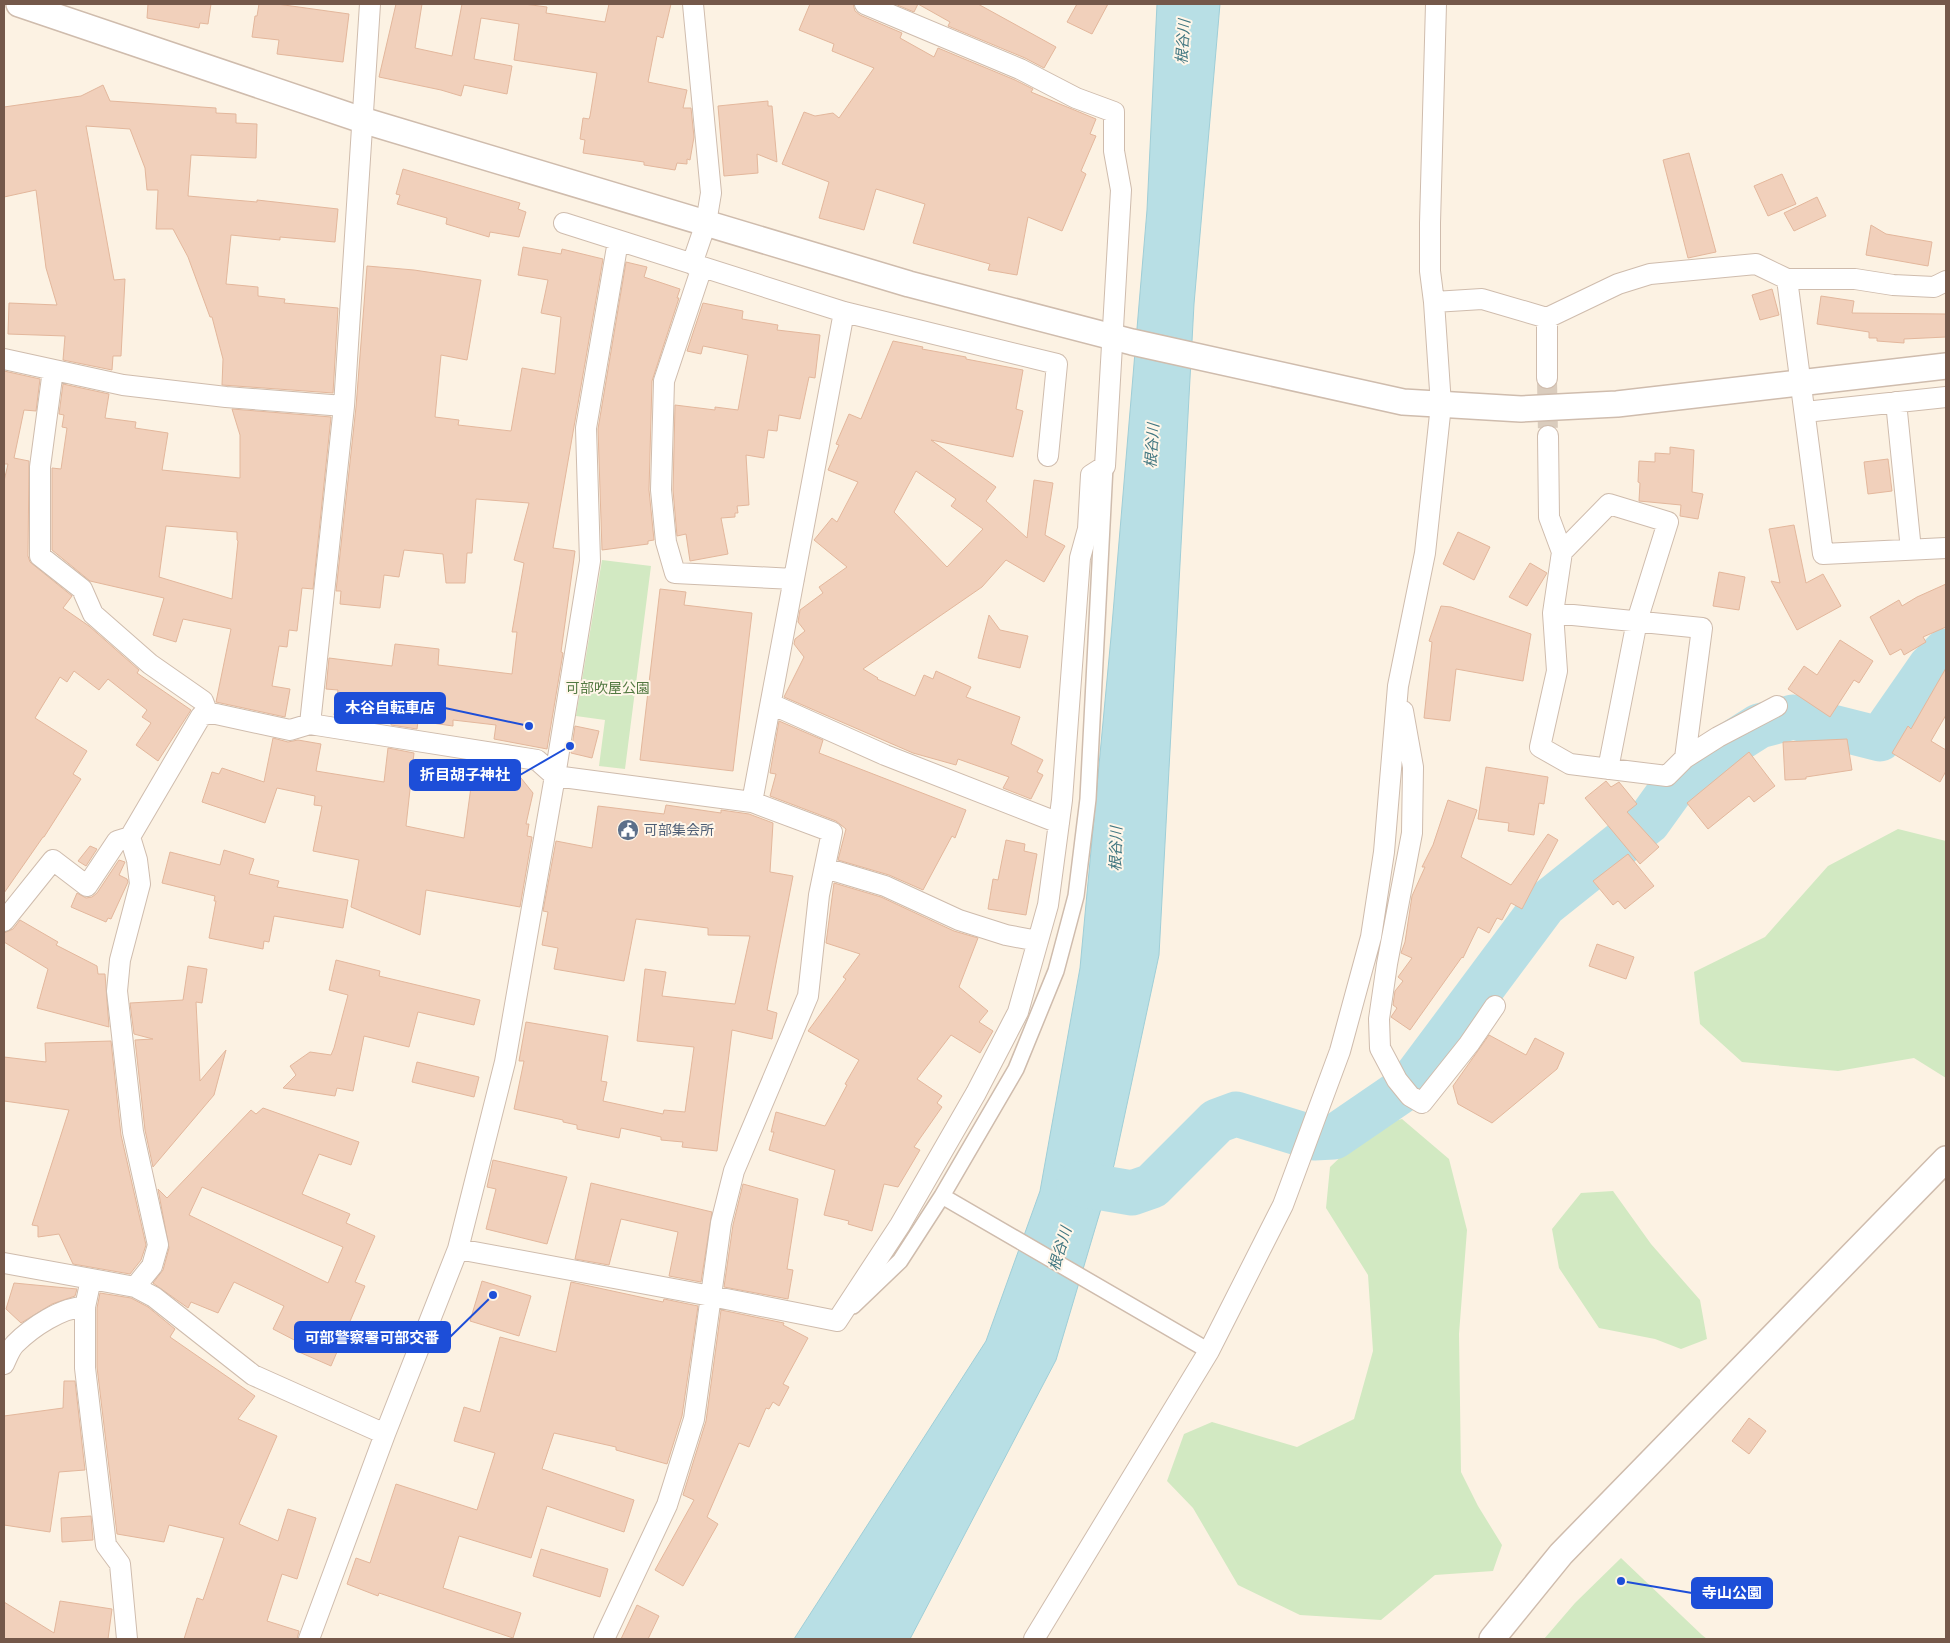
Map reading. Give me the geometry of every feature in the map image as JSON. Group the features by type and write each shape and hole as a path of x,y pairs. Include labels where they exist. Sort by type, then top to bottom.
{"street":[{"path":"19,4 362,120 909,284 1121,340 1403,402 1521,409 1617,404 1946,366"},
{"path":"310,724 344,406 370,4"},
{"path":"692,4 710,193 697,266 664,380 661,490 666,542 675,573 794,579"},
{"path":"837,1321 900,1261 942,1196 1016,1069 1056,971 1076,896 1088,799 1105,466 1121,340 1121,190 1114,151 1114,112 1076,98 1020,70 865,4"},
{"path":"1034,1639 1203,1348 1283,1205 1340,1050 1371,937 1384,852 1398,686 1425,554 1441,405 1430,271 1436,4"},
{"path":"564,223 844,312 1057,364 1048,456"},
{"path":"309,1639 385,1434 458,1250 506,1062 590,562 586,428 618,241"},
{"path":"1434,302 1482,299 1547,318 1618,284 1650,274 1756,264 1787,279 1855,279 1893,285 1934,287 1946,281"},
{"path":"1787,279 1823,554 1946,548"},
{"path":"752,802 844,312"},
{"path":"1546,378 1547,318"},
{"path":"4,359 123,385 226,397 344,406"},
{"path":"53,370 40,467 40,556 82,589 93,614 150,664 203,701 208,714"},
{"path":"1805,412 1946,397"},
{"path":"1896,402 1911,550"},
{"path":"1548,436 1549,517 1562,552 1554,613 1557,671 1540,747 1570,764 1667,776 1685,758 1718,737 1776,706"},
{"path":"837,1321 900,1225 976,1093 1018,1012 1048,905 1059,823 1080,558 1088,529 1091,474 1105,466"},
{"path":"1562,552 1609,504 1668,522 1637,622 1608,769"},
{"path":"1554,613 1702,628 1685,758"},
{"path":"1398,686 1413,767 1412,834 1387,964 1379,1020 1380,1048 1398,1080 1410,1096 1422,1102 1469,1044 1496,1006"},
{"path":"771,704 885,755 1059,823"},
{"path":"4,921 53,860 87,886 117,842 130,837 202,716 208,714 290,730 310,724 538,760 555,776 752,802 832,832 819,895 808,996 734,1171 721,1223 694,1419 667,1505 604,1639"},
{"path":"130,837 137,860 140,884 120,960 117,991 133,1132 158,1245 152,1266 135,1287"},
{"path":"825,868 885,886 959,920 1006,935 1038,941"},
{"path":"1492,1639 1561,1554 1946,1159"},
{"path":"942,1196 1203,1348"},
{"path":"458,1250 837,1321"},
{"path":"4,1264 135,1287 154,1297 253,1375 385,1434"},
{"path":"91,1279 85,1307 85,1368 106,1545 120,1564 127,1639"},
{"path":"4,1364 14,1345 44,1320 79,1307 85,1307"}],"green space":[{"name":"可部吹屋公園","path":"602,560 651,566 625,769 599,766 605,720 576,716"},
{"path":"1898,829 1946,841 1946,1078 1914,1058 1838,1071 1742,1062 1700,1024 1694,972 1765,937 1828,866"},
{"path":"1402,1119 1449,1159 1467,1230 1459,1334 1461,1472 1478,1506 1502,1545 1493,1571 1435,1575 1381,1620 1300,1615 1238,1585 1193,1508 1167,1481 1184,1434 1212,1422 1297,1447 1354,1419 1373,1351 1368,1275 1326,1208 1330,1167 1372,1127"},
{"path":"1613,1191 1651,1244 1700,1300 1707,1339 1681,1349 1655,1339 1599,1328 1559,1268 1552,1229 1581,1193"},
{"path":"1621,1558 1707,1639 1544,1639 1575,1603"}],"water":[{"name":"根谷川","path":"1157,4 1220,4 1194,304 1159,955 1114,1165 1056,1360 910,1639 794,1639 986,1341 1040,1191 1080,968 1111,637 1147,210"}],"building":[{"path":"148,4 211,4 208,24 200,23 199,28 147,18"},
{"path":"259,4 277,4 349,14 343,62 277,54 279,40 252,37"},
{"path":"396,4 422,4 415,48 452,56 462,4 524,4 547,7 546,13 605,22 609,4 671,4 663,38 657,36 648,82 687,90 683,108 691,108 694,137 690,160 687,159 687,164 677,163 675,170 644,165 644,162 583,153 585,140 580,139 583,118 589,119 590,116 597,73 514,60 519,24 481,18 474,59 512,66 507,94 464,85 461,96 379,77"},
{"path":"810,4 853,4 855,11 860,15 902,33 900,38 934,57 938,48 1015,80 1033,89 1031,92 1096,119 1090,134 1096,136 1081,171 1086,174 1062,231 1028,217 1017,275 988,270 990,264 913,243 925,204 876,189 864,230 819,218 829,182 782,164 804,112 815,116 833,113 839,118 874,68 832,51 834,44 799,30"},
{"path":"895,4 918,4 914,12"},
{"path":"918,4 978,4 1056,47 1044,68 1025,58 948,26 950,22"},
{"path":"1077,4 1108,4 1092,34 1067,22"},
{"path":"103,85 110,101 216,108 216,113 236,114 236,123 257,124 256,158 191,155 188,196 257,202 257,200 338,209 335,242 280,237 280,240 231,235 226,284 258,287 258,296 285,299 284,303 338,308 333,393 222,385 223,359 212,317 210,317 188,257 173,229 156,229 158,190 147,190 145,168 130,129 86,126 114,280 125,279 121,356 113,356 112,370 63,360 65,336 8,334 9,303 57,305 46,268 36,190 4,197 4,107 81,96"},
{"path":"768,101 768,106 772,106 777,162 757,154 758,173 724,176 718,106"},
{"path":"1689,153 1716,252 1688,258 1663,160"},
{"path":"403,169 520,203 518,209 526,212 519,237 490,232 489,237 446,224 447,218 397,204 400,195 396,194"},
{"path":"1782,174 1796,204 1768,216 1754,186"},
{"path":"1817,197 1826,216 1794,231 1784,213"},
{"path":"1871,225 1886,234 1932,242 1928,266 1866,255"},
{"path":"523,247 561,254 562,249 603,259 553,548 575,551 561,652 563,653 547,749 494,739 496,725 453,720 453,726 418,721 417,729 391,725 391,723 334,715 338,690 326,689 329,658 392,666 395,644 439,649 438,665 512,674 517,632 512,632 524,563 514,560 529,503 476,499 472,553 467,553 465,583 446,583 443,554 404,550 399,577 384,575 380,608 340,604 341,591 336,591 356,407 367,266 414,270 481,280 467,360 441,355 435,417 459,420 458,425 511,431 522,368 555,374 561,317 541,313 548,280 518,275"},
{"path":"626,262 647,267 644,277 680,289 677,298 679,298 652,381 649,490 654,540 648,541 648,544 602,550 598,429"},
{"path":"1772,289 1779,315 1760,320 1752,295"},
{"path":"1821,296 1854,301 1852,313 1946,314 1946,337 1904,339 1904,343 1877,341 1877,338 1869,338 1869,332 1817,324"},
{"path":"703,303 743,311 742,319 778,325 777,330 820,335 815,378 809,377 800,419 779,415 777,431 768,430 764,458 746,455 749,505 737,506 738,513 735,513 735,517 721,518 728,554 690,561 686,534 677,536 673,490 675,405 715,410 715,407 738,410 748,355 703,346 701,354 687,351"},
{"path":"893,341 923,347 922,349 966,357 966,359 1023,370 1016,409 1023,411 1013,457 931,440 996,487 986,501 1027,538 1034,480 1053,483 1045,535 1065,546 1044,582 1006,560 982,587 863,669 877,679 915,696 924,675 933,679 936,671 971,687 966,697 1020,717 1011,744 1043,760 1037,772 1043,775 1031,799 1003,788 1009,777 958,759 956,765 913,753 784,697 804,657 794,644 795,639 805,631 798,622 800,610 823,593 819,587 847,567 814,540 832,518 837,522 858,482 828,470 839,445 836,444 849,414 861,419","holes":["916,471 956,499 951,506 983,529 947,567 894,512"]},
{"path":"4,371 40,379 36,411 24,410 14,458 29,461 28,556 30,562 72,596 63,608 89,626 139,670 137,673 191,710 158,761 136,745 151,723 142,717 147,710 108,679 99,690 74,671 67,682 60,677 35,718 87,751 73,774 81,779 44,837 4,893 4,481 8,464 4,464"},
{"path":"63,384 109,394 105,418 136,422 135,428 168,433 162,470 240,478 240,435 232,409 331,417 313,589 302,588 297,631 289,630 287,647 279,646 272,686 290,689 285,717 216,702 231,629 183,619 176,642 153,635 164,598 90,581 52,550 52,468 61,469 67,428 62,427 64,415 59,414","holes":["166,526 237,532 238,541 232,599 159,577"]},
{"path":"1670,447 1694,450 1692,492 1703,494 1698,519 1680,516 1681,505 1639,501 1639,461 1655,462 1655,453 1670,454"},
{"path":"1888,459 1892,491 1868,494 1864,462"},
{"path":"1794,525 1806,583 1823,574 1841,606 1797,630 1771,581 1780,583 1769,529"},
{"path":"1458,532 1490,547 1474,580 1443,564"},
{"path":"1530,563 1547,573 1527,606 1509,597"},
{"path":"1719,572 1745,577 1739,610 1713,606"},
{"path":"1946,584 1946,627 1923,637 1926,642 1904,655 1901,649 1890,655 1870,617 1899,600 1902,606"},
{"path":"660,589 686,592 684,605 752,613 733,771 640,760"},
{"path":"1441,606 1451,607 1531,634 1523,681 1456,669 1450,721 1424,718 1432,642 1429,641"},
{"path":"989,615 1000,630 1028,636 1020,668 978,658"},
{"path":"1840,640 1873,661 1859,683 1854,680 1830,717 1788,689 1804,666 1817,675"},
{"path":"1946,668 1946,715 1931,741 1946,750 1946,771 1940,782 1892,753 1908,726 1911,729"},
{"path":"779,721 823,740 819,753 966,810 955,838 952,836 923,890 889,875 838,860 846,829 836,821 770,796 776,774 770,773"},
{"path":"575,726 599,731 592,758 571,753"},
{"path":"273,738 288,742 298,740 321,744 316,771 384,782 388,748 414,753 406,826 464,838 474,765 488,767 489,764 513,768 533,793 526,824 529,824 527,836 532,837 520,907 426,890 420,935 351,907 359,860 313,851 322,806 314,805 315,796 277,788 265,823 202,802 212,772 219,774 222,768 264,782"},
{"path":"1847,739 1852,770 1806,777 1806,779 1785,780 1783,742"},
{"path":"1749,752 1775,786 1754,802 1749,796 1708,829 1687,803"},
{"path":"1486,767 1548,777 1544,804 1539,803 1534,835 1508,831 1509,823 1478,819"},
{"path":"1606,781 1611,787 1619,782 1637,804 1627,812 1659,847 1640,864 1585,798"},
{"path":"1448,800 1477,810 1461,857 1511,885 1548,834 1558,840 1522,909 1511,903 1502,920 1497,918 1489,933 1478,927 1463,958 1410,1030 1391,1017 1397,1008 1393,1005 1395,991 1403,981 1398,977 1412,958 1401,953 1405,942 1412,896 1425,867 1422,867 1433,845"},
{"path":"666,805 721,813 721,810 749,814 773,823 770,872 793,876 767,1010 777,1013 772,1039 732,1030 717,1151 682,1147 683,1142 661,1140 661,1137 621,1128 619,1138 577,1129 577,1125 563,1122 563,1120 514,1109 524,1061 519,1061 526,1022 608,1036 601,1081 607,1082 603,1101 663,1114 664,1110 685,1112 694,1047 637,1041 645,969 666,972 662,996 735,1004 750,936 708,935 708,928 636,919 624,981 554,969 558,948 542,945 548,912 543,911 556,841 592,848 598,806 664,814"},
{"path":"1006,840 1025,844 1024,851 1037,854 1026,915 988,909 993,879 998,880"},
{"path":"90,846 97,849 86,866 78,861"},
{"path":"224,850 254,859 249,874 279,881 277,887 348,900 343,928 274,916 269,942 264,941 263,949 209,938 216,901 214,901 215,896 162,883 170,852 220,865"},
{"path":"1628,854 1654,886 1625,909 1618,901 1613,905 1593,881"},
{"path":"119,860 125,862 119,875 127,879 128,882 111,919 108,918 106,922 71,907 77,893 86,898 92,897 97,893"},
{"path":"834,883 881,897 954,931 978,938 959,987 988,1011 979,1022 993,1031 980,1053 951,1035 917,1079 942,1096 937,1103 942,1107 914,1147 920,1150 898,1187 884,1184 872,1231 848,1224 849,1221 824,1215 835,1170 769,1150 774,1132 771,1132 776,1112 825,1126 859,1060 808,1031 846,979 843,977 860,954 826,943"},
{"path":"20,920 58,942 56,945 97,966 98,974 105,974 109,1027 37,1008 48,969 4,942 4,933 13,929"},
{"path":"1597,944 1634,957 1626,979 1589,966"},
{"path":"336,960 380,971 379,976 480,1000 474,1025 418,1012 409,1047 364,1036 353,1091 337,1088 335,1096 283,1088 296,1075 290,1066 310,1052 331,1055 334,1048 348,995 329,990"},
{"path":"188,966 207,969 202,1003 196,1002 200,1081 226,1050 214,1095 153,1167 145,1130 135,1040 153,1039 134,1034 130,1003 183,1000"},
{"path":"1489,1035 1526,1055 1535,1038 1564,1053 1557,1069 1492,1123 1458,1104 1453,1086"},
{"path":"111,1041 121,1135 146,1245 141,1260 130,1274 73,1264 59,1234 38,1237 38,1226 32,1225 69,1110 4,1101 4,1057 46,1062 45,1043"},
{"path":"417,1062 479,1077 474,1097 412,1082"},
{"path":"263,1108 359,1142 351,1165 319,1154 302,1194 350,1214 346,1223 375,1236 355,1282 365,1286 331,1366 299,1352 302,1344 273,1329 284,1306 234,1282 218,1313 191,1302 188,1308 153,1283 163,1270 169,1248 158,1189 167,1198 251,1110 256,1114","holes":["202,1187 343,1247 328,1283 189,1215"]},
{"path":"493,1160 567,1177 547,1244 486,1229 496,1189 487,1187"},
{"path":"591,1183 712,1212 701,1282 669,1276 678,1232 621,1219 609,1265 575,1259"},
{"path":"743,1184 798,1199 787,1269 793,1270 788,1299 724,1287 733,1225"},
{"path":"482,1281 531,1296 519,1336 470,1321"},
{"path":"571,1282 663,1302 664,1299 698,1306 682,1416 667,1464 616,1450 616,1447 554,1433 542,1469 634,1500 624,1532 547,1506 531,1558 459,1536 443,1588 521,1613 513,1638 379,1593 378,1596 347,1584 356,1558 370,1563 396,1484 477,1510 495,1453 454,1441 464,1407 480,1412 500,1337 556,1352"},
{"path":"14,1283 77,1289 75,1296 52,1304 21,1323 6,1309"},
{"path":"100,1293 131,1298 148,1307 175,1329 170,1337 255,1396 238,1419 277,1436 239,1524 278,1541 288,1509 316,1518 297,1579 282,1574 267,1621 299,1631 297,1639 184,1639 197,1598 203,1600 224,1538 169,1525 164,1542 117,1534 97,1367 97,1308"},
{"path":"721,1310 784,1323 783,1325 808,1338 783,1384 789,1387 779,1406 773,1402 769,1409 766,1408 749,1447 739,1443 707,1517 718,1524 683,1586 655,1570 694,1500 683,1495 706,1421"},
{"path":"64,1381 75,1381 85,1470 59,1472 50,1532 4,1525 4,1416 63,1408"},
{"path":"1749,1418 1766,1431 1749,1454 1732,1441"},
{"path":"91,1516 93,1540 62,1542 61,1518"},
{"path":"541,1549 608,1569 600,1597 533,1576"},
{"path":"60,1601 112,1609 108,1639 4,1639 4,1602 54,1633"},
{"path":"637,1605 659,1616 648,1639 621,1639"}],"waterway":[{"path":"1079,1184 1132,1193 1152,1186 1217,1121 1236,1114 1314,1138 1334,1137 1410,1085 1544,905 1648,822 1671,790 1710,757 1759,726 1793,717 1880,739 1930,667 1946,651"}],"tunnel":[{"path":"1547,378 1548,436"}],"place":[{"name":"木谷自転車店","path":"529,726"},
{"name":"折目胡子神社","path":"570,746"},
{"name":"可部集会所","path":"628,830"},
{"name":"可部警察署可部交番","path":"493,1295"},
{"name":"寺山公園","path":"1621,1581"}]}
